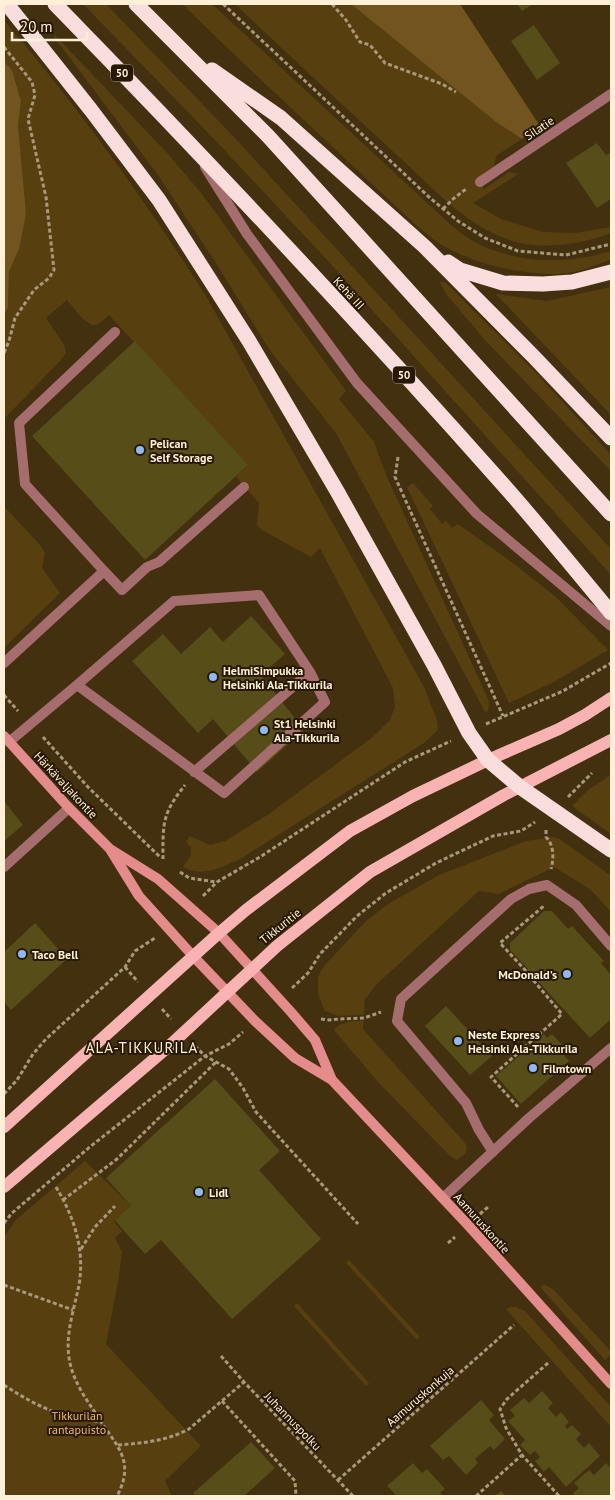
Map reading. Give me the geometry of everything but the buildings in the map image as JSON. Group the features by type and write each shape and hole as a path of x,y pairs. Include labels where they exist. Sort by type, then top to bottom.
{"highway":[{"path":"7,4 91,110 165,208 249,341 337,491 434,665 468,732 488,760 520,787 611,850"},
{"name":"Kehä III","path":"55,4 190,143 366,334 501,483 611,613"},
{"path":"136,4 274,144 611,514"},
{"path":"183,50 281,118 425,248 534,356 611,438"},
{"path":"425,248 460,270 503,283 543,284 572,282 611,272"}],"main road":[{"path":"4,1127 219,932 350,831 412,796 488,760 559,730 611,698"},
{"name":"Tikkuritie","path":"4,1187 183,1033 277,946 370,872 520,787 610,740"}],"street":[{"name":"Silatie","path":"480,182 611,94"},
{"path":"190,143 247,234 357,383 477,514 611,626"},
{"path":"116,332 19,422 25,484 122,590 147,567 159,562 244,487"},
{"path":"4,663 104,571"},
{"path":"6,739 31,724 174,601 259,594 310,672 325,702 224,793 77,686"},
{"path":"194,772 310,672"},
{"name":"Härkävaljakontie","path":"6,739 69,808 110,849 158,879 219,932"},
{"path":"4,867 69,808"},
{"name":"Härkävaljakontie","path":"110,849 139,896 193,956"},
{"path":"493,1152 479,1130 466,1102 397,1021 401,999 511,900 529,889 547,885 576,905 611,946"},
{"name":"Aamuruskontie","path":"219,932 314,1040 332,1080"},
{"name":"Aamuruskontie","path":"193,956 255,1021 295,1058 332,1080 443,1198 611,1384"},
{"path":"443,1198 529,1118 611,1048"}],"path":[{"path":"223,4 443,209 485,238 518,251 566,254 611,244"},
{"path":"332,4 346,20 360,42 370,45 385,63 442,84 456,92"},
{"path":"4,47 32,82 35,95 28,119 46,197 54,270 49,278 34,290 15,318 4,353"},
{"path":"443,209 459,194 480,182"},
{"path":"398,457 395,477 503,716"},
{"path":"176,869 189,878 217,882 260,857 405,762 503,716 563,691 611,663"},
{"path":"4,695 88,787 169,865"},
{"path":"308,973 320,954 357,916 386,893 436,863 493,836 521,831 554,810 591,773 598,769"},
{"path":"163,860 167,815 174,801 194,772"},
{"path":"546,829 546,837 550,841 554,859 547,885"},
{"path":"526,971 500,943 545,904 552,907"},
{"path":"4,1094 17,1080 33,1054 46,1039 125,967 135,951"},
{"path":"125,967 205,1056 229,1069 243,1088 256,1112 358,1224"},
{"path":"529,1118 491,1077 562,1014 533,980"},
{"path":"320,1019 364,1018 380,1012 399,1012"},
{"path":"4,1223 12,1213 91,1146 205,1056 229,1044"},
{"path":"64,1200 117,1159 216,1062"},
{"path":"56,1187 76,1228 81,1250 82,1267 68,1344 70,1364 82,1392 100,1422 118,1445 122,1454 125,1472 117,1496"},
{"path":"81,1250 95,1227 116,1206"},
{"path":"4,1285 73,1310"},
{"name":"Aamuruskonkuja","path":"338,1480 514,1325"},
{"name":"Juhannuspolku","path":"221,1356 353,1496"},
{"path":"548,1363 507,1399 500,1409 506,1428 522,1455 559,1496"},
{"path":"118,1445 170,1438 181,1433 189,1429 244,1382"},
{"path":"4,1385 32,1403 57,1413 73,1418 100,1422"},
{"path":"222,1401 296,1481 296,1495 292,1496"},
{"path":"476,1496 522,1455"}],"green space":[{"path":"83,4 106,4 234,137 611,549 611,575 328,261 215,140"},
{"path":"182,4 212,4 451,225 474,242 499,252 530,259 563,260 611,251 611,259 570,273 542,274 484,263 457,253 440,244 416,225"},
{"path":"235,4 351,4 496,122 522,139 496,156 494,166 476,179 484,189 509,172 518,174 473,203 501,219 543,232 575,233 611,227 611,233 586,241 546,246 519,243 491,232 477,224 449,204"},
{"path":"4,20 58,86 110,155 206,296 424,687 437,720 438,730 424,743 240,859 212,870 198,872 183,867 191,855 191,848 186,842 190,836 210,845 225,841 269,814 374,736 390,720 395,707 393,688 320,548 311,557 262,530 257,525 259,503 236,477 248,465 109,315 95,325 91,324 80,316 67,300 46,318 64,345 66,353 4,419 4,315 8,307 9,272 19,249 18,126 21,101 12,70 4,61"},
{"path":"55,35 168,154 202,194 346,391 339,399 374,442 387,477 489,701 488,711 485,712 336,433 269,349 158,175 54,37"},
{"path":"439,281 446,283 537,374 611,455 611,471 484,339 447,295"},
{"path":"611,287 611,415 496,294 547,301"},
{"path":"413,483 433,506 430,509 442,524 446,521 452,528 458,524 513,563 556,597 608,650 554,682 509,703 407,487"},
{"path":"4,506 41,546 45,554 42,568 60,593 4,648"},
{"path":"611,775 611,834 572,806 588,790"},
{"path":"554,837 611,876 611,912 590,889 554,867 499,894 479,891 377,984 365,999 364,1015 338,1016 325,1011 318,994 318,976 324,966 365,922 388,904 439,875 526,841"},
{"path":"352,1021 363,1021 363,1029 465,1143 467,1151 462,1157 457,1160 450,1156 378,1082 334,1030 339,1025"},
{"name":"Tikkurilan rantapuisto","path":"85,1161 131,1206 114,1222 122,1231 115,1238 122,1252 106,1344 201,1446 165,1481 172,1496 4,1496 4,1237 16,1220"},
{"path":"349,1260 420,1337 417,1340 346,1263"},
{"path":"543,1284 553,1289 609,1349 611,1354 605,1360 541,1288"},
{"path":"297,1303 369,1383 366,1386 294,1306"},
{"path":"511,1307 525,1311 611,1407 611,1427 506,1309"}],"shaded area":[{"path":"351,4 460,4 540,126 522,139 496,122"},
{"path":"4,61 12,70 21,101 18,126 26,214 19,249 9,272 8,307 4,315"}],"place":[{"name":"Pelican Self Storage","path":"140,450"},
{"name":"HelmiSimpukka Helsinki Ala-Tikkurila","path":"213,677"},
{"name":"St1 Helsinki Ala-Tikkurila","path":"264,730"},
{"name":"Taco Bell","path":"22,954"},
{"name":"McDonald's","path":"567,974"},
{"name":"Neste Express Helsinki Ala-Tikkurila","path":"458,1041"},
{"name":"Filmtown","path":"533,1068"},
{"name":"Lidl","path":"199,1192"}],"district":[{"name":"ALA-TIKKURILA","path":"142,1047"}]}
